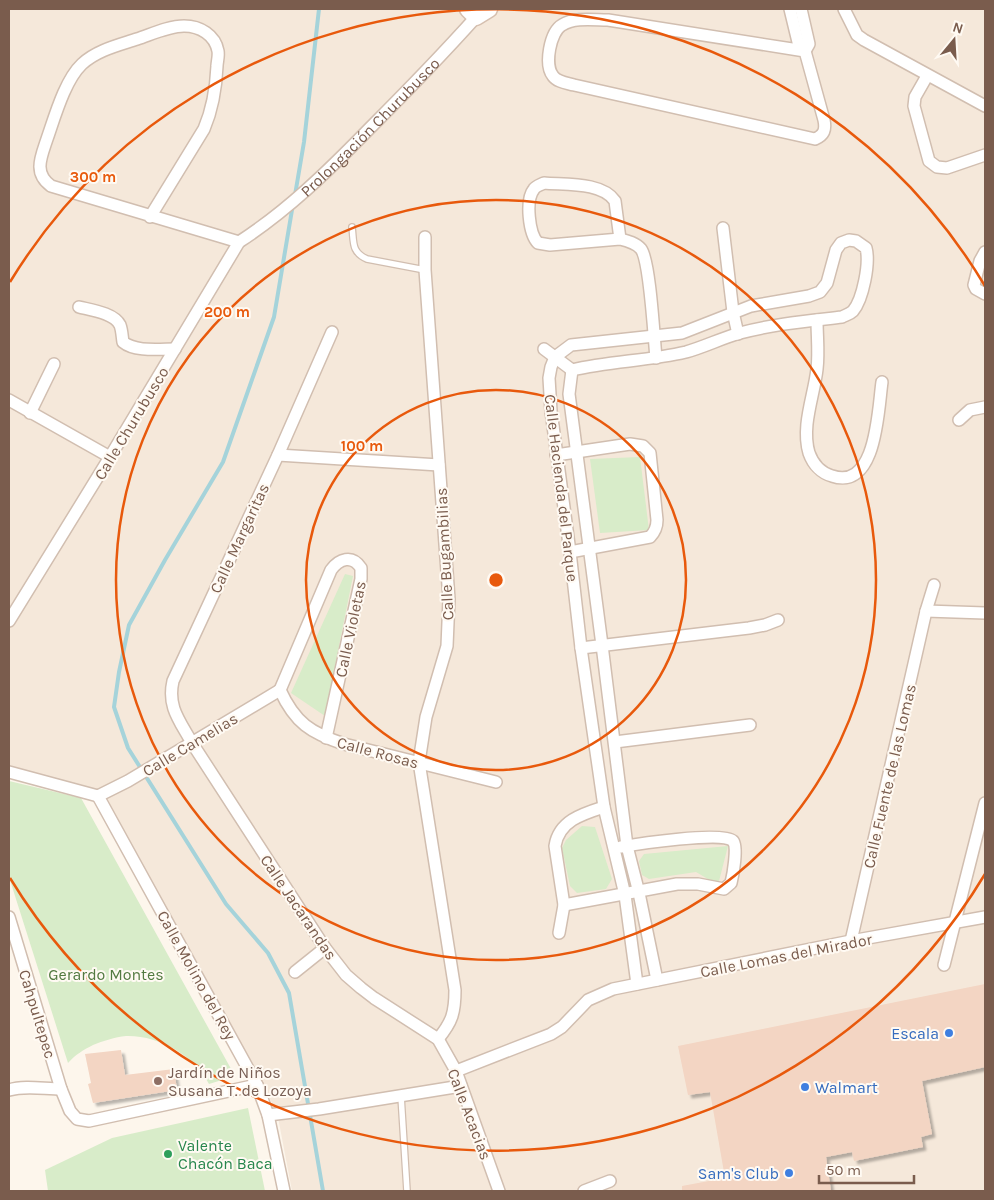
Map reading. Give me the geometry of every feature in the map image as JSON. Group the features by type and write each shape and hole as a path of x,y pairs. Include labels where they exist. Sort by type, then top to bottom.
{"street":[{"path":"790,9 798,42 805,51 825,127 821,136 815,139 561,82 552,76 549,65 549,52 553,36 559,26 580,20 608,20 805,51"},
{"path":"801,9 809,44 805,51"},
{"path":"844,9 857,35 927,76 985,106"},
{"name":"Prolongación Churubusco","path":"257,230 316,183 426,72 478,12"},
{"path":"150,217 204,129 210,115 216,86 218,52 214,41 207,33 198,28 185,26 172,28 100,52 91,57 72,76 43,152 40,175 51,186 150,217 239,242"},
{"path":"927,76 915,97 914,106 929,161 937,167 947,168 985,155"},
{"path":"620,239 615,201 603,190 595,187 544,183 538,185 533,190 528,207 532,234 538,243 550,245 620,239 634,244 641,249 647,265 656,358"},
{"path":"724,228 733,312 738,334"},
{"name":"Calle Churubusco","path":"9,621 239,242 257,230"},
{"name":"Calle Bugambilias","path":"425,237 425,270 449,599 447,646 426,717 419,762 455,990 453,1017 438,1039"},
{"path":"544,349 572,370 594,365 656,358 687,352 738,334 772,325 849,314 858,303 868,254 863,245 849,240 841,243 836,250 827,283 820,292 809,296 751,306 705,325 682,332 654,337 571,345 555,357"},
{"path":"985,252 980,261 974,286 985,294"},
{"path":"79,307 105,315 118,322 121,328 122,342 125,344 136,348 175,349"},
{"path":"817,320 817,367 810,407 809,452 814,463 827,475 836,478 851,477 860,471 866,463 876,428 882,382"},
{"name":"Calle Margaritas","path":"192,743 174,712 171,702 173,681 278,455 332,332"},
{"name":"Calle Hacienda del Parque","path":"555,357 549,384 556,455 581,648 604,807 625,895 637,984"},
{"path":"30,413 54,364"},
{"name":"Calle Hacienda del Parque","path":"572,370 570,394 627,846 639,892 657,980"},
{"path":"9,400 110,457"},
{"path":"959,420 970,410 985,407"},
{"path":"556,455 637,444 648,449 650,453 657,520 654,533 650,537 590,550 570,552"},
{"path":"278,455 439,465"},
{"name":"Calle Violetas","path":"280,690 331,570 340,560 345,559 356,562 361,568 361,579 326,738"},
{"name":"Calle Fuente de las Lomas","path":"851,941 926,611 934,585"},
{"path":"926,611 985,612"},
{"path":"581,648 749,628 778,620"},
{"name":"Calle Camelias","path":"98,796 128,781 280,690"},
{"name":"Calle Rosas","path":"280,690 291,712 300,722 326,738 496,782"},
{"path":"615,742 750,725"},
{"name":"Calle Jacarandas","path":"192,743 325,948 346,975 374,998 438,1039"},
{"path":"9,772 98,796"},
{"name":"Calle Molino del Rey","path":"98,796 257,1086 268,1115 284,1191"},
{"path":"944,965 985,803"},
{"path":"559,933 564,906 556,846 557,837 566,824 576,817 604,807"},
{"path":"564,906 687,883 724,889 731,883 736,846 733,841 722,837 703,837 613,849"},
{"name":"Cahpultepec","path":"9,917 13,941 61,1089 70,1111 77,1119 89,1121 257,1086"},
{"name":"Calle Lomas del Mirador","path":"456,1071 551,1034 562,1027 588,1000 613,989 851,941 985,917"},
{"path":"295,972 325,948"},
{"name":"Calle Acacias","path":"438,1039 456,1071 499,1191"},
{"path":"268,1115 319,1109 461,1086"},
{"path":"9,1090 14,1088 61,1089"},
{"path":"584,1191 610,1181"}],"lane":[{"path":"352,227 356,253 360,256 425,270"},
{"path":"401,1096 407,1191"}],"shaded area":[{"path":"9,9 985,9 985,1191 292,1191 277,1112 103,794 9,771"}],"green space":[{"path":"640,457 649,530 600,533 590,459"},
{"path":"345,574 353,576 325,716 291,693"},
{"name":"Gerardo Montes","path":"9,781 81,798 235,1076 209,1084 195,1065 175,1049 151,1039 126,1036 109,1039 89,1047 68,1063 9,877"},
{"path":"582,826 595,827 612,879 606,889 577,893 570,886 562,848 566,840"},
{"path":"728,846 718,885 696,872 649,879 642,875 639,861 644,854"},
{"name":"Valente Chacón Baca","path":"248,1108 265,1191 48,1191 45,1170 112,1138"}],"building":[{"name":"Walmart","path":"985,984 985,1067 922,1081 932,1134 921,1137 923,1147 854,1161 852,1152 826,1157 831,1191 682,1191 682,1186 725,1178 710,1092 688,1095 678,1046"},
{"path":"121,1050 125,1075 174,1069 177,1090 93,1103 88,1084 91,1083 85,1054"}],"waterway":[{"path":"295,195 304,142 319,9"},
{"path":"293,204 274,317 223,462 129,625 114,707 128,748 226,904 268,953 289,993 323,1191"}],"place":[{"name":"Escala","path":"949,1033"},
{"name":"Jardín de Niños Susana T. de Lozoya","path":"158,1081"},
{"name":"Walmart","path":"805,1087"},
{"name":"Valente Chacón Baca","path":"168,1154"},
{"name":"Sam's Club","path":"789,1173"}]}
